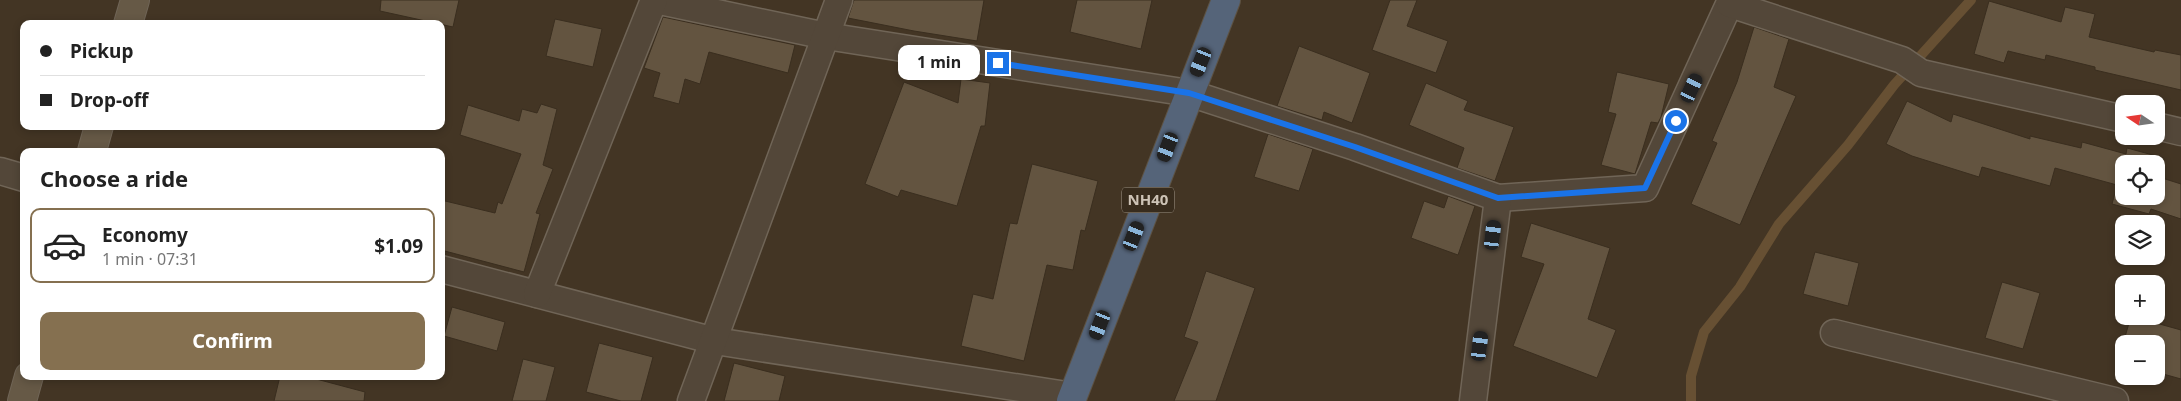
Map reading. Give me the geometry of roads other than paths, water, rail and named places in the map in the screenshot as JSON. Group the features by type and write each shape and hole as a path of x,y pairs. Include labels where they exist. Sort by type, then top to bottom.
{"highway":[{"name":"NH40","path":"1072,398 1226,0"}],"street":[{"path":"129,20 135,0"},
{"path":"537,294 655,0 826,36 1189,93 1355,147 1498,198 1645,188 1730,2 1912,67 2115,117"},
{"path":"691,401 839,0"},
{"path":"2165,128 2181,132"},
{"path":"93,148 99,130"},
{"path":"0,171 20,177"},
{"path":"1473,401 1498,198"},
{"path":"445,270 715,340 1072,398"},
{"path":"1834,334 2114,401"},
{"path":"22,401 28,380"}],"waterway":[{"path":"1691,401 1691,376 1704,332 1740,287 1779,224 1848,145 1894,85 1971,0"}]}
